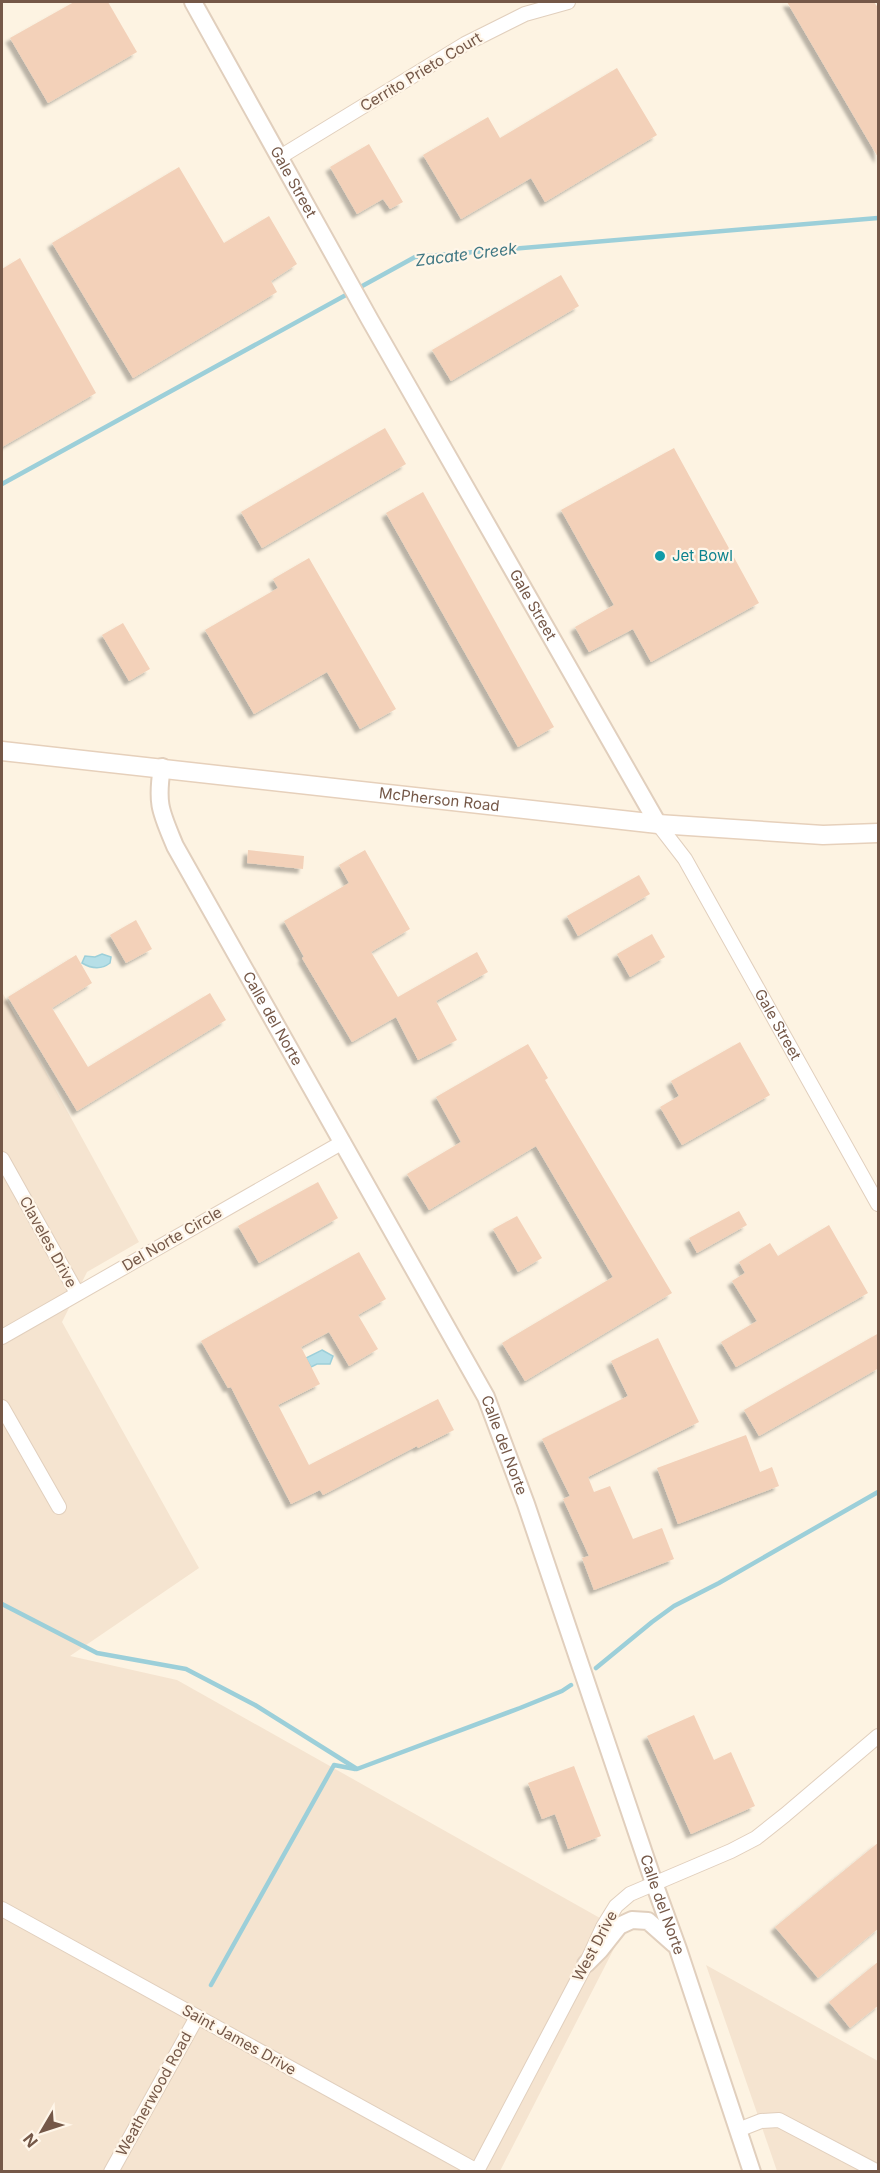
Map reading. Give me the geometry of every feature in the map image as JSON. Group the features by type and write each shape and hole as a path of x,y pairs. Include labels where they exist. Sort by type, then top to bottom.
{"main road":[{"name":"McPherson Road","path":"2,751 658,824 823,835 879,833"}],"street":[{"name":"Gale Street","path":"193,2 658,824 685,859 879,1204"},
{"name":"Cerrito Prieto Court","path":"280,157 465,44 525,14 568,2"},
{"name":"Calle del Norte","path":"162,767 158,794 162,815 175,846 486,1396 526,1504 752,2172"},
{"name":"Del Norte Circle","path":"2,1337 343,1142"},
{"name":"Claveles Drive","path":"2,1159 78,1293"},
{"path":"2,1407 59,1507"},
{"name":"West Drive","path":"477,2170 616,1906 630,1894 756,1838 879,1736"},
{"name":"Saint James Drive","path":"2,1909 477,2170"},
{"path":"586,1964 619,1926 632,1920 648,1921 678,1949"},
{"name":"Weatherwood Road","path":"111,2172 197,2017"},
{"path":"738,2130 761,2121 779,2120 878,2172"}],"shaded area":[{"path":"2,992 139,1242 87,1272 62,1322 199,1568 70,1656 177,1680 623,1931 500,2171 2,2171"},
{"path":"706,1965 878,2061 878,2171 777,2171"}],"water":[{"path":"102,954 111,957 110,963 103,967 89,967 82,963 85,956 95,957"},
{"path":"322,1350 333,1356 330,1364 317,1364 311,1367 306,1358"}],"building":[{"path":"74,2 108,2 137,52 48,103 10,38"},
{"path":"787,2 874,2 879,9 879,159"},
{"path":"617,68 657,135 545,202 531,178 461,219 423,155 488,117 500,138"},
{"path":"369,144 403,202 390,209 383,199 357,214 330,167"},
{"path":"179,167 224,243 269,216 297,264 271,281 277,292 133,378 52,243"},
{"path":"20,258 96,393 2,447 2,269"},
{"path":"561,275 579,306 451,381 432,350"},
{"path":"385,428 406,464 262,548 241,512"},
{"name":"Jet Bowl","path":"674,448 759,603 651,662 633,629 589,652 575,627 614,605 561,510"},
{"path":"423,492 554,727 518,747 386,513"},
{"path":"309,558 396,709 360,729 327,672 254,714 205,630 278,588 273,579"},
{"path":"123,623 150,669 129,681 102,635"},
{"path":"248,850 304,856 303,869 247,863"},
{"path":"365,850 410,929 371,952 398,997 477,952 488,972 436,1001 457,1040 418,1060 396,1017 352,1042 302,958 304,957 284,921 349,883 339,865"},
{"path":"639,875 650,894 578,936 567,916"},
{"path":"136,920 152,949 126,963 110,935"},
{"path":"652,934 665,957 630,977 617,954"},
{"path":"76,955 92,983 52,1008 88,1067 210,993 226,1020 77,1111 8,997"},
{"path":"740,1042 770,1095 682,1145 660,1107 679,1096 671,1081"},
{"path":"528,1044 548,1078 545,1080 672,1293 525,1381 502,1343 613,1277 536,1146 429,1210 407,1174 461,1142 436,1097"},
{"path":"318,1182 338,1218 259,1263 238,1226"},
{"path":"739,1211 747,1225 697,1253 689,1238"},
{"path":"517,1216 542,1258 518,1272 493,1229"},
{"path":"829,1225 868,1293 736,1367 721,1342 757,1321 732,1281 745,1273 739,1262 770,1243 778,1256"},
{"path":"359,1252 386,1299 358,1315 378,1349 349,1366 329,1332 301,1347 320,1384 278,1405 309,1465 438,1399 454,1430 418,1448 417,1446 323,1495 320,1490 291,1504 231,1387 228,1388 201,1341"},
{"path":"879,1333 879,1368 759,1436 744,1410"},
{"path":"658,1338 699,1422 588,1477 594,1492 610,1486 633,1539 662,1528 674,1559 594,1590 582,1558 589,1556 563,1499 570,1496 542,1439 628,1396 611,1361"},
{"path":"746,1435 760,1472 772,1467 779,1486 678,1524 657,1468"},
{"path":"694,1715 714,1760 731,1752 755,1806 691,1834 647,1736"},
{"path":"574,1766 601,1836 568,1849 555,1814 542,1819 528,1783"},
{"path":"879,1842 879,1928 818,1978 775,1927"},
{"path":"879,1961 879,2005 850,2028 829,2002"}],"waterway":[{"name":"Zacate Creek","path":"2,484 415,257 878,218"},
{"path":"596,1668 674,1606 719,1583 878,1492"},
{"path":"2,1604 97,1653 186,1669 255,1705 357,1769 520,1708 571,1685"},
{"path":"211,1985 334,1765 355,1769"}],"place":[{"name":"Jet Bowl","path":"660,556"}]}
